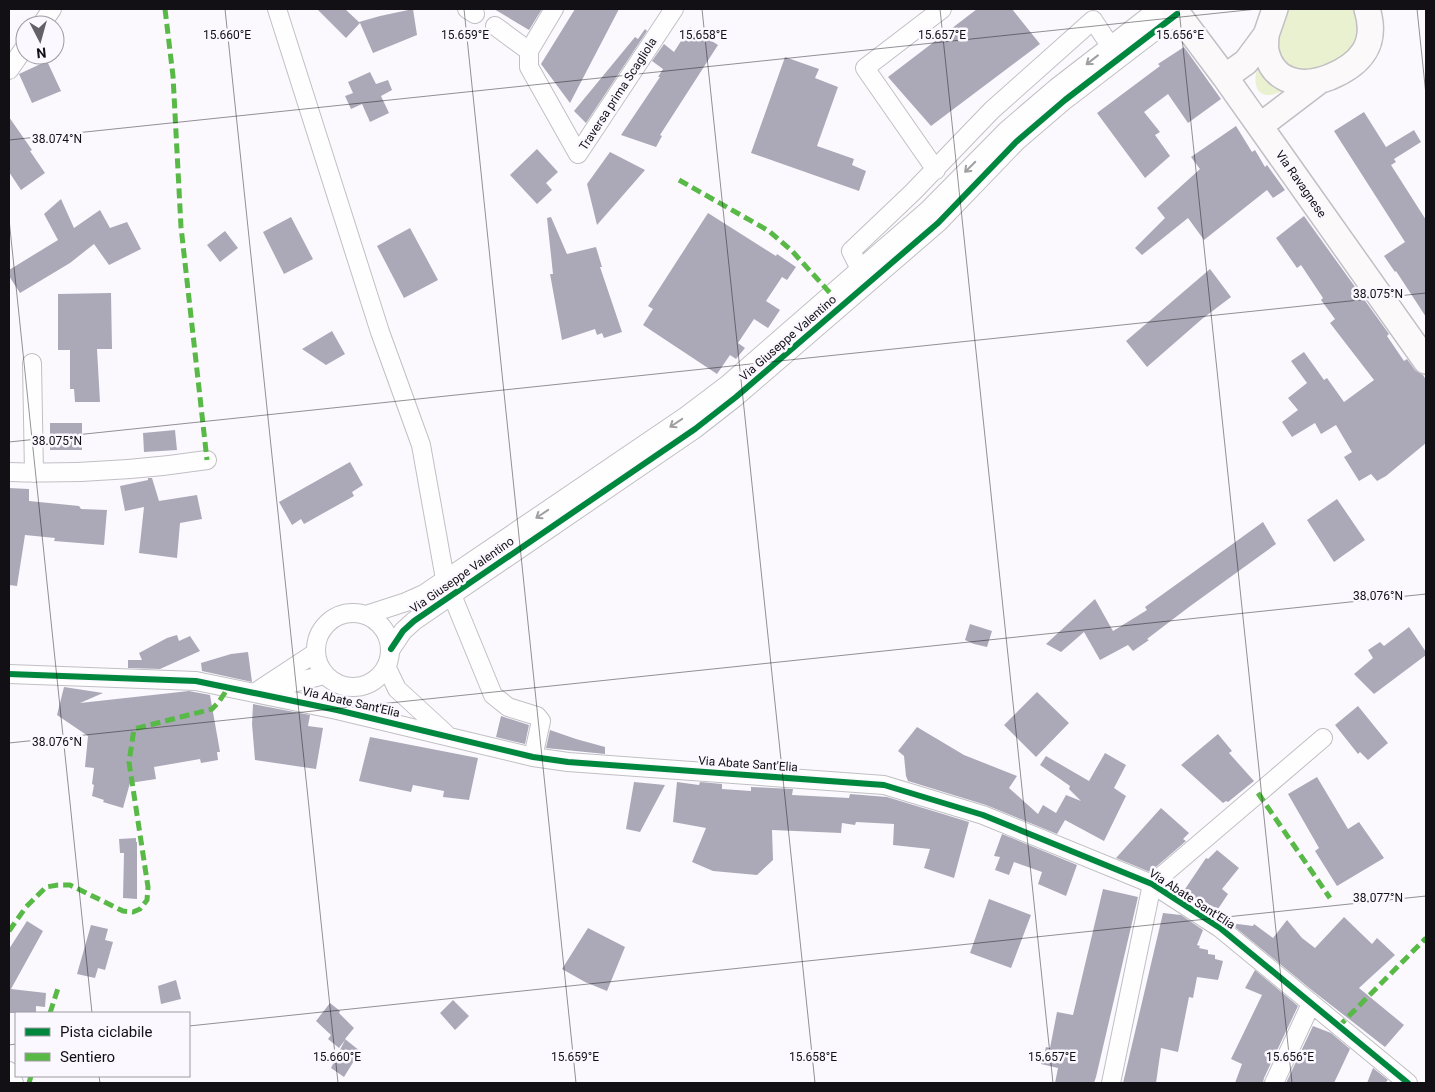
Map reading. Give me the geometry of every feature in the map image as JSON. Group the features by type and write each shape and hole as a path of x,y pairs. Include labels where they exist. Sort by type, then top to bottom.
{"main road":[{"path":"1225,77 1246,62 1266,35 1275,9"},
{"name":"Via Ravagnese","path":"1170,10 1225,77 1426,361"},
{"path":"1266,35 1266,50 1270,63 1279,74 1298,83 1319,81 1343,71 1356,62 1366,49 1370,35 1371,12"},
{"path":"1260,126 1319,81"}],"street":[{"path":"277,9 380,332 421,445 448,587 493,695 508,707 537,716 541,721 533,757"},
{"path":"495,26 529,51 554,9"},
{"name":"Traversa prima Scagliola","path":"529,51 529,67 578,154 674,9"},
{"path":"936,170 865,68 942,9"},
{"name":"Via Giuseppe Valentino","path":"708,409 727,385 928,210 1007,130 1056,88 1114,52 1170,10"},
{"path":"860,269 851,251 936,170 992,110 1089,14 1114,52"},
{"name":"Via Giuseppe Valentino","path":"391,649 402,631 448,587 708,409 736,398 938,223 1016,142 1065,100 1114,52"},
{"path":"32,363 34,473"},
{"path":"9,472 112,471 207,460"},
{"name":"Via Giuseppe Valentino","path":"366,615 448,587"},
{"path":"351,613 366,615 378,622 387,634 391,649 387,668 380,677 359,688 346,688 334,683 324,675 318,665 315,653 317,639 324,626 336,616 351,613"},
{"path":"256,692 315,653"},
{"name":"Via Abate Sant'Elia","path":"387,668 397,690 448,736"},
{"name":"Via Abate Sant'Elia","path":"9,674 196,681 256,692 533,757 568,762 884,785 983,816 1152,884 1220,928 1408,1083"},
{"name":"Via Abate Sant'Elia","path":"256,692 324,675"},
{"name":"Via Abate Sant'Elia","path":"371,683 397,690"},
{"path":"1112,1083 1152,884 1323,738"},
{"path":"1274,1083 1311,1004"},
{"path":"9,1071 14,1083"}],"green space":[{"path":"1285,9 1357,9 1361,37 1348,57 1303,77 1277,57 1279,25"},
{"path":"1260,62 1286,90 1266,95 1258,90 1256,76"}],"building":[{"path":"317,9 345,9 360,23 346,38"},
{"path":"413,9 417,35 373,53 360,23 380,16"},
{"path":"494,9 542,9 529,30"},
{"path":"575,9 619,9 570,103 541,64"},
{"path":"977,9 1012,9 1040,44 931,126 888,77"},
{"path":"690,27 718,45 660,135 662,136 656,147 621,135 660,77 658,77 663,69 652,61 664,44 674,52"},
{"path":"645,29 647,31 586,123 574,111 635,37 638,39"},
{"path":"1184,47 1221,99 1188,123 1168,94 1144,112 1160,132 1155,135 1170,156 1145,178 1097,113 1160,66 1158,64"},
{"path":"785,57 819,69 815,78 838,87 817,146 854,159 852,165 866,171 859,191 751,153"},
{"path":"38,65 49,65 61,91 32,103 19,74"},
{"path":"370,72 376,84 388,80 392,90 381,96 389,113 370,122 362,104 351,109 345,96 353,93 348,82"},
{"path":"1364,112 1386,147 1414,130 1421,142 1394,159 1396,162 1391,165 1426,220 1426,317 1384,256 1405,242 1334,131"},
{"path":"9,117 32,150 30,151 45,173 21,190 9,172"},
{"path":"1236,126 1252,152 1255,150 1265,167 1267,165 1285,190 1273,198 1267,190 1204,240 1188,218 1142,255 1135,248 1165,218 1157,208 1200,169 1191,157"},
{"path":"537,149 558,172 546,183 552,190 537,204 510,175"},
{"path":"610,152 645,170 597,225 587,184"},
{"path":"61,199 74,228 100,210 110,228 127,222 141,249 109,265 94,244 70,263 20,293 9,276 9,270 58,240 44,214"},
{"path":"708,213 796,267 787,280 782,277 766,301 780,310 768,328 754,319 738,343 745,348 736,359 730,355 717,374 643,325 653,309 648,306"},
{"path":"1304,216 1389,334 1387,336 1404,361 1407,359 1426,380 1426,443 1386,476 1377,481 1371,474 1359,481 1344,457 1352,452 1336,425 1321,434 1315,423 1292,437 1282,422 1298,410 1288,398 1307,383 1291,361 1304,352 1324,380 1327,378 1344,402 1374,380 1330,323 1335,319 1321,300 1323,298 1301,265 1297,268 1276,238"},
{"path":"291,217 313,259 284,274 263,232"},
{"path":"551,217 567,254 596,247 602,267 600,267 622,332 604,338 602,333 597,335 595,329 562,340 550,274 553,274 547,218"},
{"path":"410,228 438,280 404,298 377,246"},
{"path":"225,231 238,248 220,262 207,245"},
{"path":"1210,269 1231,297 1202,319 1147,367 1126,341"},
{"path":"111,293 112,349 97,349 100,402 75,402 74,389 70,389 70,350 58,350 58,294"},
{"path":"332,331 345,354 326,365 302,349"},
{"path":"50,423 82,423 82,450 50,450"},
{"path":"175,430 177,450 144,452 143,433"},
{"path":"350,462 363,485 352,492 354,496 304,524 301,519 292,525 279,502"},
{"path":"148,478 152,478 159,501 197,495 202,519 180,523 177,558 139,553 144,507 125,511 120,486 148,480"},
{"path":"9,488 29,489 29,501 79,506 81,509 107,510 104,545 54,541 55,538 25,535 17,586 9,585"},
{"path":"1337,499 1365,540 1334,562 1307,520"},
{"path":"1263,522 1276,544 1189,607 1133,651 1128,645 1100,660 1084,632 1061,652 1046,644 1095,599 1113,631 1147,610 1145,607"},
{"path":"970,624 992,631 987,647 965,640"},
{"path":"1409,627 1426,652 1426,655 1374,694 1354,674 1373,658 1368,650 1380,642 1384,646"},
{"path":"177,635 179,641 190,636 200,651 160,669 128,668 128,660 142,660 139,653 167,638"},
{"path":"248,652 252,682 202,671 201,663 231,654"},
{"path":"64,687 103,693 80,703 189,691 210,695 220,752 217,752 218,760 201,763 200,759 154,767 156,779 130,783 123,808 103,802 104,800 92,796 94,768 85,767 88,736 57,715"},
{"path":"1037,692 1069,723 1036,757 1004,725"},
{"path":"253,704 310,715 308,726 323,728 316,769 255,760 252,724"},
{"path":"1358,706 1388,743 1368,760 1360,752 1358,754 1335,725"},
{"path":"501,716 529,725 525,744 496,737"},
{"path":"917,727 964,755 1017,776 1009,788 1038,814 1043,805 1056,813 1066,795 1081,801 1069,789 1070,786 1040,765 1046,756 1089,781 1105,753 1126,765 1114,788 1126,796 1104,841 1065,820 1057,834 986,805 908,781 904,756 898,751"},
{"path":"550,730 605,747 605,754 546,748"},
{"path":"1218,734 1232,751 1229,753 1254,781 1228,802 1223,803 1181,765"},
{"path":"370,737 478,758 469,800 443,797 444,791 413,785 411,792 359,781"},
{"path":"1317,777 1348,829 1359,822 1384,858 1337,886 1315,851 1319,848 1288,794"},
{"path":"634,782 665,785 640,832 626,829"},
{"path":"677,782 699,785 700,782 722,784 722,789 751,791 751,787 793,789 792,795 849,798 850,794 887,797 969,822 954,878 924,868 930,849 893,845 894,824 856,822 855,825 842,823 841,833 772,830 773,860 757,875 713,871 692,862 706,828 673,822"},
{"path":"1161,808 1189,833 1183,839 1186,841 1150,872 1116,858"},
{"path":"1002,834 1077,865 1066,896 1038,884 1042,872 1014,862 1009,875 995,870 1000,857 994,856"},
{"path":"136,838 137,899 123,898 124,853 120,853 119,839"},
{"path":"1217,850 1239,868 1222,889 1228,894 1218,909 1183,892 1206,858 1208,859"},
{"path":"1103,889 1138,897 1096,1077 1094,1083 1055,1083 1058,1068 1041,1064 1046,1047 1050,1048 1057,1012 1073,1015"},
{"path":"989,899 1031,915 1011,968 970,953"},
{"path":"1163,913 1181,915 1203,930 1197,945 1200,946 1199,948 1208,950 1208,954 1215,955 1215,959 1223,961 1218,980 1197,977 1193,998 1189,997 1178,1052 1161,1048 1156,1083 1123,1083"},
{"path":"1344,917 1372,944 1377,938 1395,955 1359,988 1404,1025 1385,1047 1230,923 1253,926 1254,924 1273,938 1287,920 1302,938 1315,948"},
{"path":"27,921 43,931 11,989 46,993 45,1007 36,1006 36,1012 9,1013 9,949"},
{"path":"91,925 108,929 105,940 113,942 105,970 98,968 95,978 77,974"},
{"path":"588,928 625,947 607,991 585,982 562,969"},
{"path":"1255,970 1298,1006 1263,1083 1235,1083 1242,1064 1231,1059 1262,995 1245,988"},
{"path":"176,980 181,999 161,1004 158,986"},
{"path":"453,1000 469,1016 455,1030 440,1013"},
{"path":"330,1003 340,1011 339,1013 354,1028 345,1039 360,1051 344,1077 331,1068 345,1040 339,1048 328,1039 331,1035 316,1021"},
{"path":"1313,1026 1331,1033 1350,1049 1334,1083 1286,1083"},
{"path":"1373,1068 1388,1080 1385,1083 1367,1083"}],"marked path":[{"path":"165,9 173,76 181,227 207,460"},
{"path":"679,180 769,231 792,251 831,294"},
{"path":"9,931 26,907 46,887 70,885 123,911 133,912 140,909 147,900 148,887 129,762 134,729 212,709 228,688"},
{"path":"1258,793 1330,898"},
{"path":"1338,1027 1426,938"},
{"path":"50,1012 59,985"},
{"path":"29,1083 31,1077"}],"cycle path":[{"path":"391,649 403,631 414,621 695,429 736,397 938,223 1016,142 1065,100 1177,14"},
{"path":"9,674 196,681 337,710 533,757 568,762 884,785 983,815 1152,884 1220,928 1408,1083"}]}
